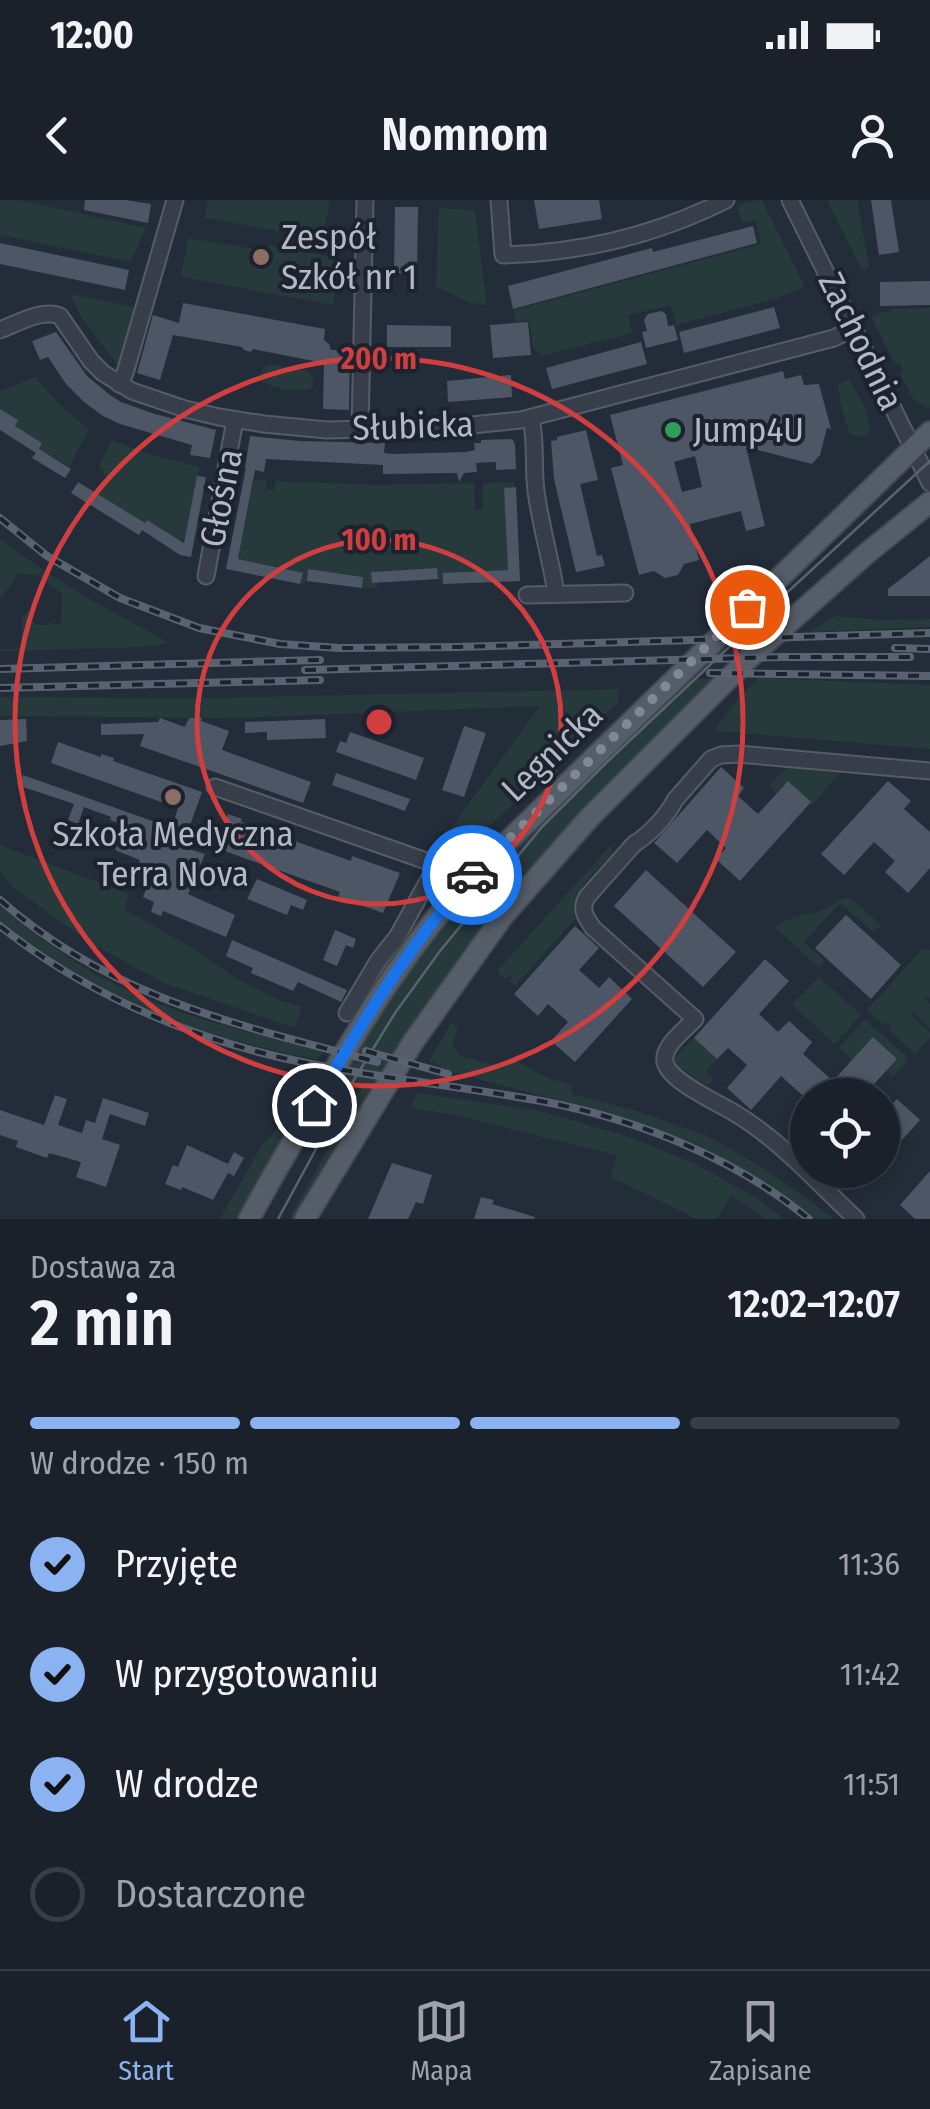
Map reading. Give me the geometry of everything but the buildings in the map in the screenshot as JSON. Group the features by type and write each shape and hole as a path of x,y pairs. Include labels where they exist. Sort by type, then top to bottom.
{"main road":[{"name":"Legnicka","path":"249,1219 359,1028 412,948 463,885 930,432"},
{"name":"Legnicka","path":"305,1219 413,1042 503,916 604,803 750,657 930,502"}],"street":[{"path":"119,384 126,373 175,200"},
{"path":"360,429 365,200"},
{"path":"498,200 503,255 566,250 622,239 726,200"},
{"name":"Zachodnia","path":"790,200 930,482"},
{"name":"Słubicka","path":"0,330 54,313 103,373 132,392 185,410 235,420 328,430 452,427 531,418 834,338 854,328"},
{"path":"531,418 537,500 556,593"},
{"name":"Głośna","path":"206,576 235,420"},
{"path":"527,595 625,592"},
{"path":"856,1219 750,1122 667,1068 664,1057 668,1048 695,1019 592,928 582,905 710,759 721,754 930,771"},
{"path":"216,787 439,867 463,885"},
{"path":"347,1013 439,867"}],"shaded area":[{"path":"0,200 20,200 146,228 131,262 0,235"},
{"path":"208,200 330,200 323,239 205,218"},
{"path":"762,200 805,287 677,325 670,305 629,315 632,333 543,356 533,348 530,321 516,322 514,310 761,244 756,220 743,223 737,206"},
{"path":"827,200 857,200 869,265 866,270 862,270"},
{"path":"439,208 475,210 487,305 469,303 436,286"},
{"path":"188,238 266,251 268,245 341,258 333,305 181,277"},
{"path":"70,294 135,307 118,366 80,315"},
{"path":"930,308 928,408 914,400 899,373 903,370 899,362 895,364 872,318 891,309"},
{"path":"270,364 308,371 314,379 313,387 295,390 260,381 263,367"},
{"path":"35,377 89,429 69,467 39,449 42,443 15,426 18,420 0,409 0,391"},
{"path":"849,379 864,405 871,432 864,436 850,434 842,411 838,385"},
{"path":"112,440 199,467 185,539 176,538 148,520 145,523 98,495 106,478 99,465"},
{"path":"254,480 266,480 266,490 274,490 276,481 474,483 475,510 483,509 483,483 514,482 514,487 504,489 508,570 443,573 443,584 437,568 377,571 377,588 362,588 363,577 309,569 307,581 300,584 302,573 236,570"},
{"path":"0,539 83,595 170,643 0,651 21,649 22,618 28,611 33,614 30,620 37,625 61,625 62,594 37,575 18,574 0,600"},
{"path":"835,616 930,619 930,627 809,632"},
{"path":"759,678 930,685 930,749 716,731 739,697"},
{"path":"688,679 716,679 603,790 498,907 416,1019 295,1219 289,1219 363,1085 348,1082 300,1172 361,1044 425,946 469,892"},
{"path":"619,689 618,702 466,849 463,847 460,854 451,856 445,853 439,859 431,855 540,706 234,718 0,716 0,697 206,698"},
{"path":"786,768 840,773 812,805 788,781 776,793 769,786"},
{"path":"0,845 129,894 124,909 239,980 302,1007 295,1028 164,983 87,941 14,888 0,871"},
{"path":"610,846 613,853 580,891 575,919 515,986 510,981 512,977 505,979 497,971"},
{"path":"847,898 882,926 872,931 840,903 804,942 825,961 819,968 775,927 789,919 818,912"},
{"path":"0,906 75,961 147,999 222,1025 324,1051 317,1060 268,1049 195,1028 126,1000 0,924"},
{"path":"922,950 930,950 930,998 924,999 930,1004 930,1028 913,1012 910,1014 930,1033 930,1038 915,1054 889,1030 892,1027 867,1010"},
{"path":"819,977 861,1015 835,1044 792,1005"},
{"path":"865,1019 909,1059 893,1077 852,1060 839,1048"},
{"path":"451,1023 458,1027 452,1044 461,1056 500,1067 513,1059 548,1078 571,1085 572,1094 708,1136 766,1170 835,1219 817,1219 764,1181 698,1145 629,1119 440,1069 441,1065 429,1061"},
{"path":"694,1038 717,1059 706,1071 714,1079 708,1086 674,1060"},
{"path":"417,1093 540,1111 633,1138 695,1164 755,1197 784,1219 766,1219 731,1195 717,1219 697,1219 611,1177 617,1155 411,1108"},
{"path":"301,1104 236,1219 220,1219 262,1145"}],"tram line":[{"path":"278,1219 395,1013 440,951 541,828 930,461"}],"railway":[{"path":"0,518 47,556 120,598 199,628 280,644 457,647 930,633"},
{"path":"895,648 930,649"},
{"path":"305,670 910,657"},
{"path":"0,669 320,660"},
{"path":"710,673 930,676"},
{"path":"0,688 320,680"},
{"path":"0,900 42,934 131,985 226,1020 377,1062"},
{"path":"0,926 97,990 205,1036 311,1064 541,1101 612,1118 716,1159 809,1219"},
{"path":"366,1051 448,1074"}],"way so far":[{"path":"472,875 747,607"}],"place":[{"name":"Zespół Szkół nr 1","path":"261,257"},
{"name":"Jump4U","path":"673,430"},
{"name":"Szkoła Medyczna Terra Nova","path":"173,797"}],"route":[{"path":"314,1105 412,948 472,875"}]}
